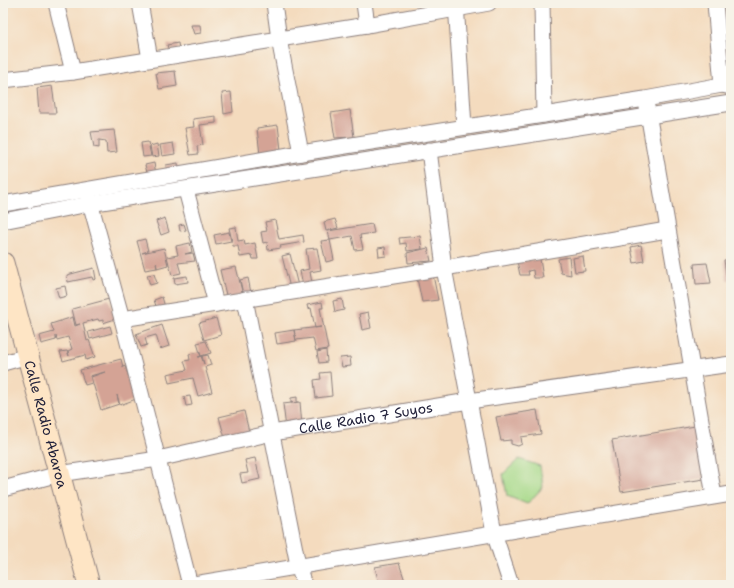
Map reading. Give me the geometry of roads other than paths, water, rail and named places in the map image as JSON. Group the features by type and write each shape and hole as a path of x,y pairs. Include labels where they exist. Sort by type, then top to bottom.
{"street":[{"path":"56,3 73,72"},
{"path":"140,3 150,59"},
{"path":"274,3 279,39 301,154"},
{"path":"364,3 367,25"},
{"path":"3,80 73,72 367,25 456,6 489,3"},
{"path":"542,3 544,114"},
{"path":"3,221 88,197 301,154 726,86 715,3"},
{"path":"456,6 464,127"},
{"path":"645,99 714,496"},
{"path":"3,204 186,190 731,103"},
{"path":"403,137 406,154"},
{"path":"429,150 444,268 469,401 494,533 511,585"},
{"path":"186,190 216,304"},
{"path":"88,197 122,319 189,585 298,565 731,494"},
{"path":"122,319 444,268 667,230"},
{"name":"Calle Radio Abaroa","path":"3,263 89,585"},
{"path":"245,299 298,565 304,585"},
{"path":"3,363 28,356"},
{"name":"Calle Radio 7 Suyos","path":"3,489 59,474 158,459 272,433 469,401 731,364"}]}
